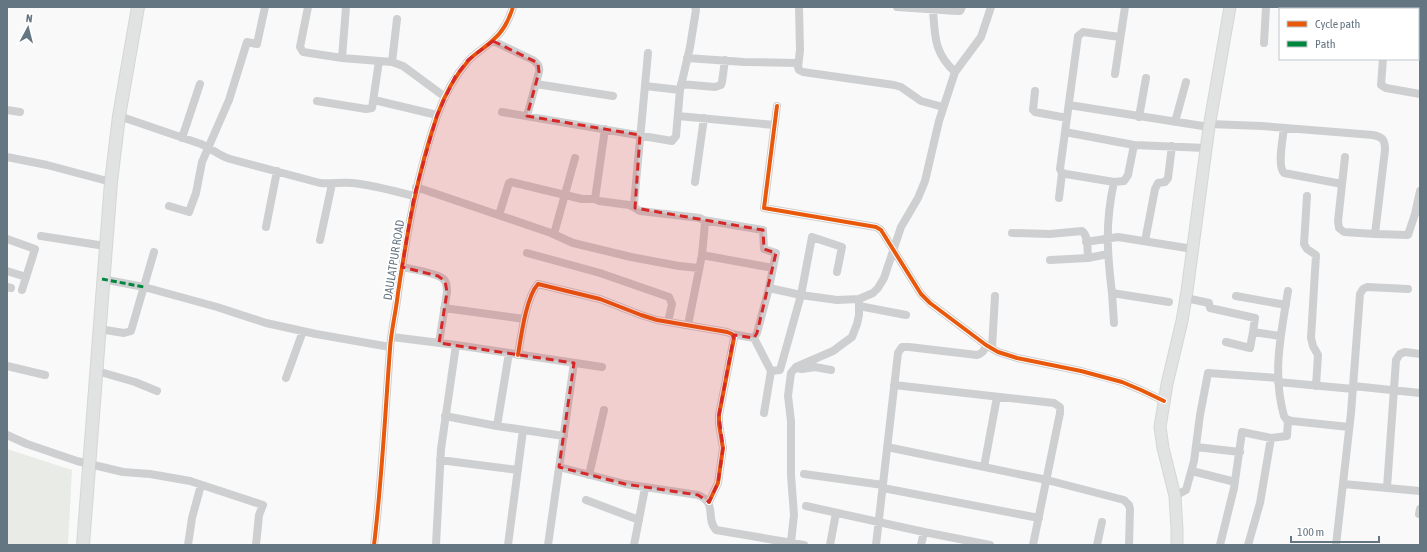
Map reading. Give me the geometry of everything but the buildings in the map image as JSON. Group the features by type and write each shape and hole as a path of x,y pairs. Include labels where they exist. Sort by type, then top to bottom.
{"highway":[{"path":"83,545 97,371 102,279 111,182 119,116 138,7"}],"main road":[{"path":"1177,545 1175,496 1160,437 1160,427 1164,401 1186,298 1209,125 1230,7"}],"street":[{"path":"170,206 189,212 196,193 202,162 229,100 247,42 257,44 265,7"},
{"path":"308,7 301,50 307,53 342,58 392,62 403,66 445,97"},
{"path":"342,58 346,7"},
{"name":"DAULATPUR ROAD","path":"374,545 380,495 390,347 416,187 437,115 455,77 468,60 479,50 493,41 502,31 510,17 513,7"},
{"path":"502,112 672,141 676,136 681,87 690,47 696,10 695,7"},
{"path":"799,7 799,70 803,72 894,85 901,87 921,101 943,107"},
{"path":"897,7 957,11 960,11 962,7"},
{"path":"791,542 794,515 791,475 791,421 788,396 791,373 795,368 833,351 852,337 857,324 859,302 878,288 884,278 901,227 918,198 924,181 943,107 955,72 981,37 992,7"},
{"path":"1115,74 1125,7"},
{"path":"1264,43 1266,7"},
{"path":"933,10 935,38 939,51 944,61 955,72"},
{"path":"392,62 397,19"},
{"path":"1059,198 1062,173 1060,169 1078,36 1083,32 1120,36"},
{"path":"493,41 538,63 539,67 536,84 527,116"},
{"path":"635,208 634,204 648,53"},
{"path":"687,58 798,63"},
{"path":"645,86 719,86 722,82 725,60"},
{"path":"1383,60 1381,85 1386,88 1420,94"},
{"path":"317,101 370,109 373,106 379,61"},
{"path":"1139,117 1146,78"},
{"path":"1176,122 1186,82"},
{"path":"182,138 200,84"},
{"path":"536,84 613,96"},
{"path":"1035,91 1033,110 1035,112 1067,118"},
{"path":"374,100 437,115"},
{"path":"1069,105 1176,122 1284,128 1373,135 1382,138 1384,140 1385,150 1375,234"},
{"path":"777,106 764,208 876,227 881,230 921,294 930,303 989,347 998,352 1017,358 1082,371 1122,382 1164,401"},
{"path":"7,110 20,112"},
{"path":"119,116 208,147 221,156 320,183 350,183 414,196"},
{"path":"678,116 774,125"},
{"path":"695,182 704,118"},
{"path":"1284,128 1280,163 1284,173 1342,184"},
{"path":"596,199 605,129"},
{"path":"1065,132 1134,145 1206,148"},
{"path":"1062,173 1120,182 1126,178 1134,145"},
{"path":"1144,241 1155,189 1158,184 1165,182 1168,178 1172,146"},
{"path":"7,157 47,165 111,182"},
{"path":"1345,157 1338,220 1339,228 1344,232 1408,235 1418,215 1420,191"},
{"path":"554,234 575,158"},
{"path":"266,227 277,171"},
{"path":"499,215 509,183 511,182 582,199 596,199 599,201 629,205 645,212 700,218 703,220 763,230 764,249 776,253 769,288 757,333 754,338"},
{"path":"1114,182 1108,214 1107,238 1114,323"},
{"path":"320,240 332,184"},
{"path":"416,187 554,234 573,243 630,257 699,268"},
{"path":"1307,196 1304,244 1307,249 1316,255 1311,338 1318,355 1316,386"},
{"path":"688,325 702,255 705,223 703,220"},
{"path":"1012,233 1050,234 1082,231 1085,232 1088,258"},
{"path":"41,236 105,246"},
{"path":"772,371 780,370 801,295 812,237 842,247 837,272"},
{"path":"1086,242 1118,237 1193,249"},
{"path":"7,239 35,250 22,290"},
{"path":"99,329 124,333 131,331 154,252"},
{"path":"527,253 600,273 669,297 672,304 668,322"},
{"path":"1050,260 1088,258 1108,254"},
{"path":"702,255 773,268"},
{"path":"402,267 442,277 446,284 439,343"},
{"path":"7,271 26,277"},
{"path":"102,279 144,287 217,307 266,323 390,347"},
{"path":"518,355 524,319 533,291 538,284 600,300 641,315 668,322 754,338"},
{"path":"1336,545 1353,388 1360,294 1363,289 1367,287 1408,289"},
{"path":"769,288 801,295 859,302 906,315"},
{"path":"1288,291 1278,353 1278,380 1284,416 1288,420 1349,427"},
{"path":"1112,293 1169,302"},
{"path":"876,545 898,353 902,347 977,355 981,354 989,347 995,296"},
{"path":"1236,296 1286,305"},
{"path":"1186,298 1209,303 1210,308 1255,318 1250,348 1226,342"},
{"path":"444,308 524,319"},
{"path":"286,378 303,331"},
{"path":"1253,332 1280,336"},
{"path":"732,334 734,338 719,415 723,448 718,483 709,502 713,527 716,530 804,545"},
{"path":"392,337 602,367"},
{"path":"754,338 772,371 764,413"},
{"path":"436,545 440,460 456,345"},
{"path":"1387,488 1398,356 1405,352 1420,354"},
{"path":"497,426 509,353"},
{"path":"548,545 574,363"},
{"path":"7,366 45,375"},
{"path":"795,368 802,369 815,367 831,370"},
{"path":"97,371 135,382 158,391"},
{"path":"1175,496 1186,490 1192,471 1208,373 1278,380 1316,386 1420,392"},
{"path":"894,385 1054,403 1060,407 1047,480 1033,545"},
{"path":"984,467 997,397"},
{"path":"589,475 604,410"},
{"path":"445,416 497,426 564,436"},
{"path":"1220,545 1235,482 1242,432 1271,438 1287,436 1288,420"},
{"path":"508,545 523,430"},
{"path":"7,435 27,444 77,461 112,470 150,474 190,481 263,505 259,515 256,545"},
{"path":"1248,545 1260,503 1271,438"},
{"path":"888,446 1047,480 1118,498 1128,502 1130,509 1129,545"},
{"path":"1196,447 1240,452"},
{"path":"440,460 518,470"},
{"path":"559,467 625,484 698,495 705,498 709,502"},
{"path":"1192,471 1235,482"},
{"path":"804,474 883,486 1039,518"},
{"path":"1343,484 1420,491"},
{"path":"188,545 192,518 201,485"},
{"path":"634,545 645,488"},
{"path":"586,500 639,520"},
{"path":"806,506 990,545"},
{"path":"830,545 836,513"},
{"path":"1097,545 1102,522"},
{"path":"921,545 924,532"}],"highlighted area":[{"path":"493,41 538,63 539,72 527,116 640,135 635,208 763,230 764,249 776,253 757,333 754,338 734,335 719,415 723,448 718,483 709,502 698,495 625,484 559,467 574,363 439,343 447,292 445,281 438,276 402,267 414,196 437,115 455,77 468,60"}],"shaded area":[{"path":"7,449 72,470 68,545 7,545"}],"marked path":[{"path":"102,279 144,287"}],"cycle path":[{"path":"374,545 391,335 401,271 418,182 437,116 450,87 468,61 500,33 508,21 513,7"},
{"path":"777,106 764,208 876,227 881,230 921,294 930,303 986,345 998,352 1017,358 1081,371 1122,382 1164,401"},
{"path":"518,355 527,307 538,284 600,299 657,320 732,334 734,338 719,415 723,448 718,483 709,502"}]}
